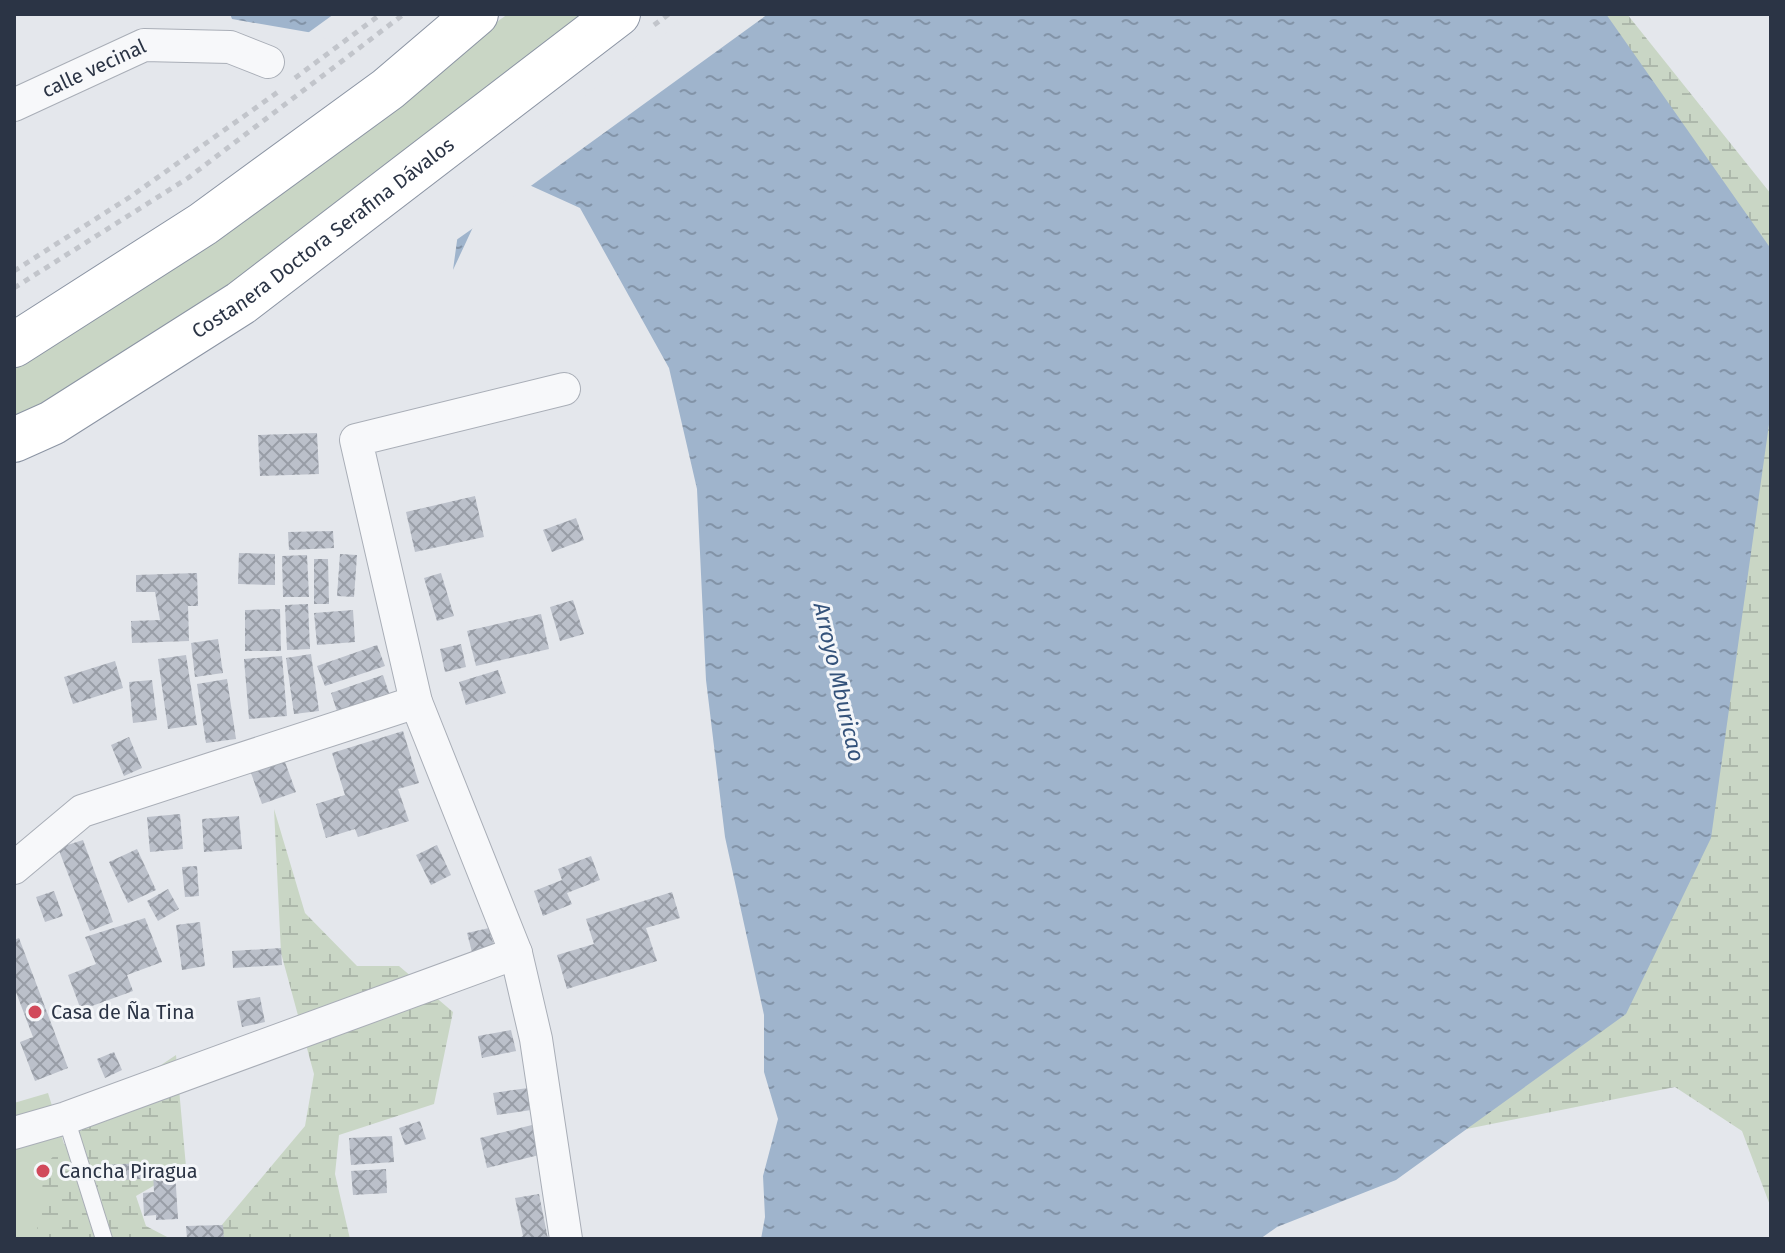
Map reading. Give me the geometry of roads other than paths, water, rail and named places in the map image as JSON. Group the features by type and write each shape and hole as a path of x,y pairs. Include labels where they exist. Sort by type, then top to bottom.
{"highway":[{"path":"14,345 203,224 388,89 476,14"},
{"name":"Costanera Doctora Serafina Dávalos","path":"14,440 52,423 241,303 618,14"}],"street":[{"name":"calle vecinal","path":"14,105 144,45 230,47 281,77"},
{"path":"564,389 356,440 416,702 516,953 536,1039 566,1239"},
{"path":"14,868 82,811 416,702"},
{"path":"14,1133 66,1118 516,953"}],"lane":[{"path":"66,1118 104,1239"}],"water":[{"path":"230,14 372,14 342,38 232,19"},
{"name":"Arroyo Mburicao","path":"696,14 1606,14 1771,249 1771,410 1711,838 1626,1014 1396,1180 1277,1227 1260,1239 761,1239 765,1217 763,1176 778,1119 764,1072 764,1015 725,837 706,680 697,489 669,368 580,208 527,184 481,210 453,270 463,197"}],"place":[{"name":"Casa de Ña Tina","path":"35,1012"},
{"name":"Cancha Piragua","path":"43,1171"}]}
